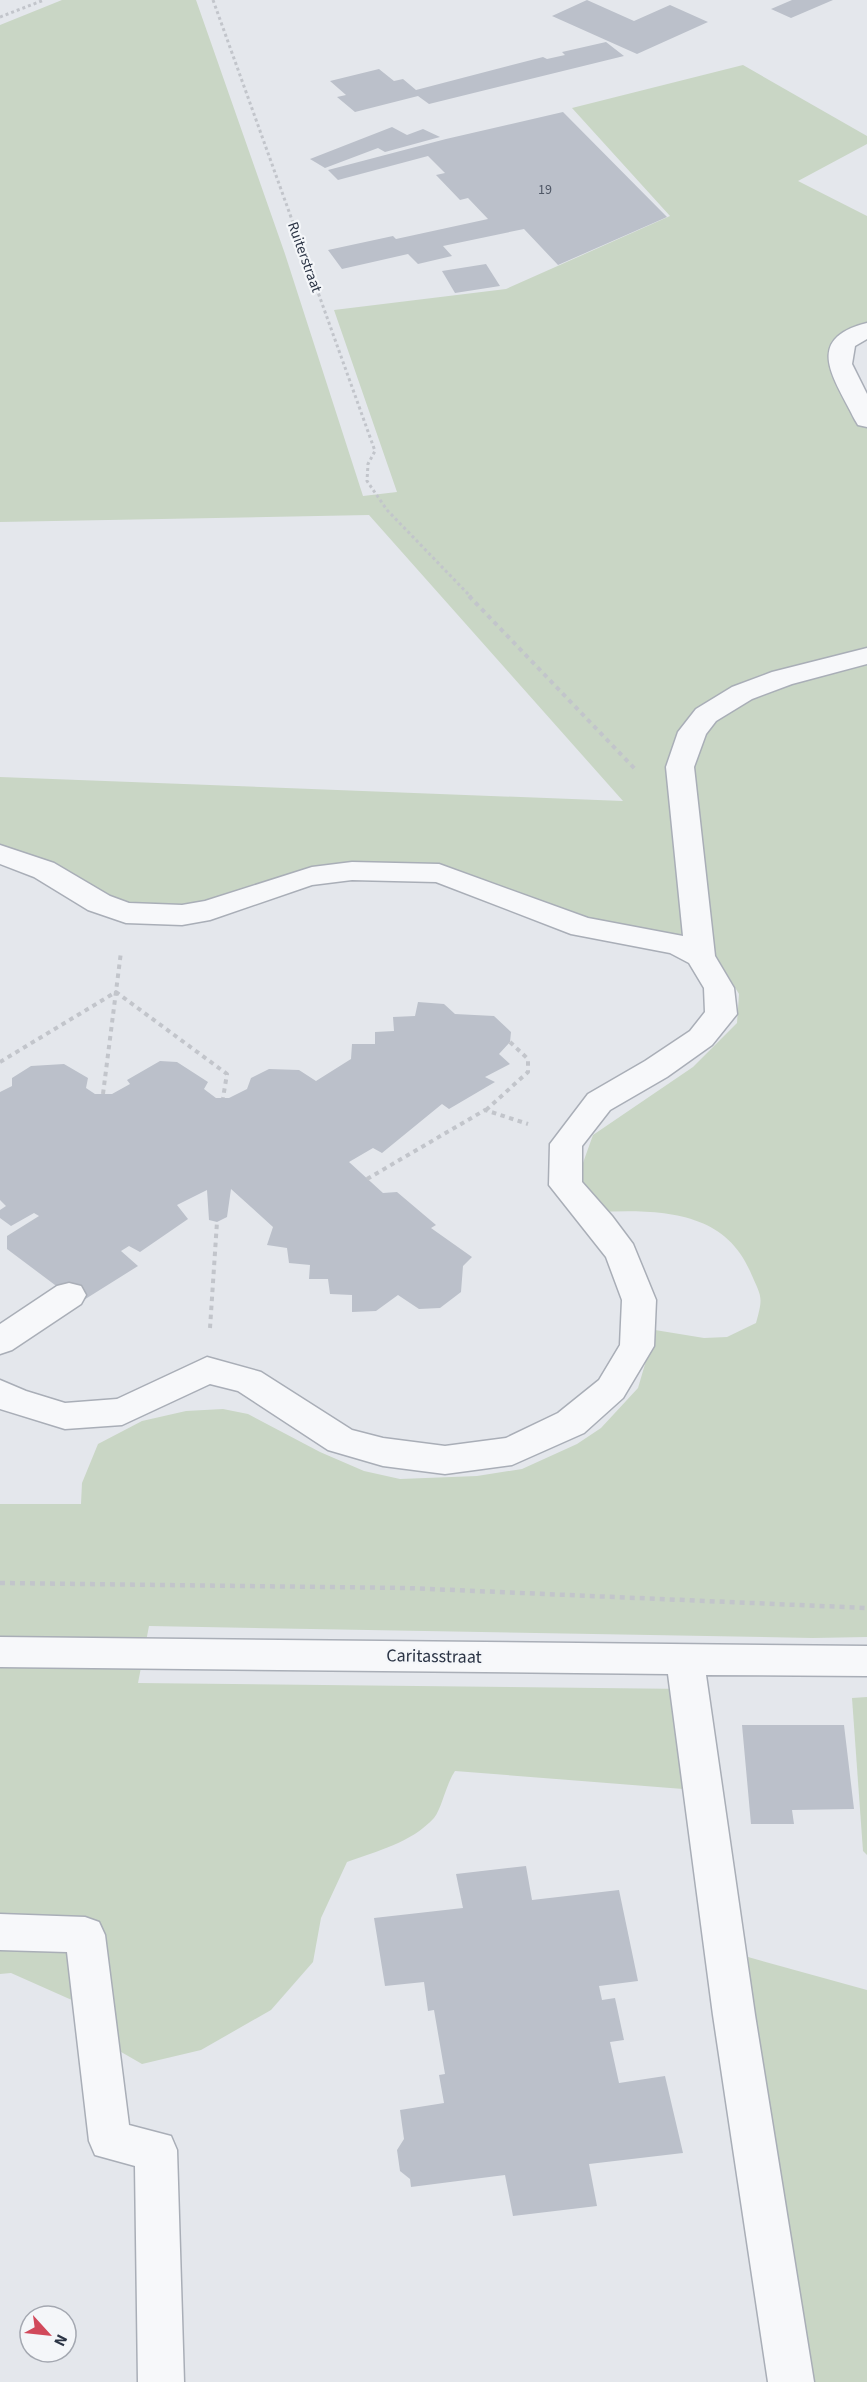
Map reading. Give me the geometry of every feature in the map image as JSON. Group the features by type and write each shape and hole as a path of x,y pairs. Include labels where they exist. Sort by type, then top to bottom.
{"street":[{"path":"867,330 843,342 840,364 867,420"},
{"path":"0,1393 14,1401 65,1416 122,1412 207,1370 249,1381 341,1440 404,1455 445,1460 512,1451 571,1423 611,1389 637,1346 639,1300 621,1253 600,1224 565,1185 566,1143 599,1102 674,1057 700,1038 721,1014 719,988 700,956 680,767 692,732 706,715 742,693 782,678 867,656"},
{"path":"0,854 44,870 99,903 126,913 182,915 210,910 296,880 352,871 439,873 582,927 678,945 700,956"},
{"path":"0,1341 69,1295"},
{"name":"Caritasstraat","path":"0,1652 867,1661"},
{"path":"685,1659 734,2015 791,2382"},
{"path":"0,1932 85,1935 110,2141 156,2150 162,2382"}],"path":[{"path":"0,17 44,0"},
{"name":"Ruiterstraat","path":"213,0 375,451 368,464 367,481 387,510 686,822"},
{"path":"103,1094 126,913"},
{"path":"0,1062 116,992"},
{"path":"116,992 227,1074 223,1098"},
{"path":"367,1179 485,1110 528,1072 528,1059 510,1042"},
{"path":"485,1110 572,1137"},
{"path":"207,1370 217,1222"},
{"path":"0,1583 407,1588 867,1608"}],"green space":[{"path":"62,0 196,0 285,254 363,496 397,492 334,310 506,289 670,216 572,108 743,65 867,136 867,144 798,181 867,216 867,322 843,333 830,351 831,374 847,404 867,426 867,651 776,672 680,732 688,937 602,924 401,864 202,908 122,905 0,847 0,777 623,801 369,515 0,522 0,25"},
{"path":"867,664 867,1637 813,1638 149,1626 138,1683 689,1689 683,1789 455,1771 437,1814 425,1827 393,1845 347,1862 321,1918 313,1962 271,2010 201,2050 142,2064 109,2045 92,2009 11,1973 0,1974 0,1504 81,1504 82,1483 98,1444 142,1421 186,1411 223,1409 248,1414 320,1452 364,1471 400,1479 477,1476 522,1469 577,1444 601,1428 638,1388 655,1330 704,1338 727,1337 756,1323 761,1301 759,1291 738,1251 723,1235 705,1225 664,1213 598,1212 586,1197 579,1174 593,1135 693,1067 737,1023 739,994 710,946 688,763 707,726 739,703 780,686"},
{"path":"867,1697 867,1855 863,1851 852,1698"},
{"path":"748,1957 867,1990 867,2382 792,2382"}],"building":[{"path":"587,0 634,21 670,5 708,22 637,54 552,16"},
{"path":"792,0 833,0 791,18 771,9"},
{"path":"606,42 624,56 429,104 418,96 355,112 337,97 346,95 330,81 379,69 394,81 403,79 416,90 543,57 547,59 565,55 562,52"},
{"path":"563,112 667,217 558,265 524,229 443,246 452,256 418,264 408,254 342,269 328,250 393,236 396,239 488,219 468,198 460,200 436,175 445,173 428,156 338,180 328,170 446,139"},
{"path":"392,127 407,135 423,129 440,137 385,152 378,148 325,168 310,159"},
{"path":"486,264 500,286 455,293 442,271"},
{"path":"418,1002 444,1004 455,1014 494,1016 511,1032 510,1042 499,1054 510,1064 485,1077 495,1082 449,1109 442,1104 382,1153 373,1148 349,1162 383,1193 397,1192 436,1225 431,1228 472,1257 463,1266 461,1292 440,1308 419,1309 398,1295 376,1311 352,1312 352,1295 330,1294 328,1279 309,1279 310,1265 289,1263 287,1248 267,1245 273,1227 231,1189 227,1217 217,1222 209,1220 207,1190 177,1205 188,1219 140,1252 129,1246 121,1251 138,1266 79,1303 7,1249 7,1236 39,1216 34,1213 11,1226 0,1218 0,1210 6,1206 0,1200 0,1092 12,1086 12,1078 31,1066 64,1064 88,1078 86,1088 95,1094 112,1094 130,1084 127,1080 160,1061 177,1062 208,1082 204,1089 216,1098 229,1098 247,1089 251,1078 269,1069 299,1070 316,1081 351,1059 352,1044 375,1044 375,1032 394,1031 393,1017 415,1016"},
{"path":"742,1725 844,1725 854,1809 792,1810 794,1824 751,1824"},
{"path":"526,1866 532,1900 619,1890 638,1981 599,1986 602,2000 615,1998 624,2040 610,2042 619,2083 665,2076 683,2153 589,2164 597,2206 513,2216 505,2175 411,2187 410,2179 400,2171 397,2150 404,2139 400,2110 444,2103 439,2075 445,2074 434,2010 428,2011 424,1982 385,1986 374,1918 463,1908 456,1874"}]}
